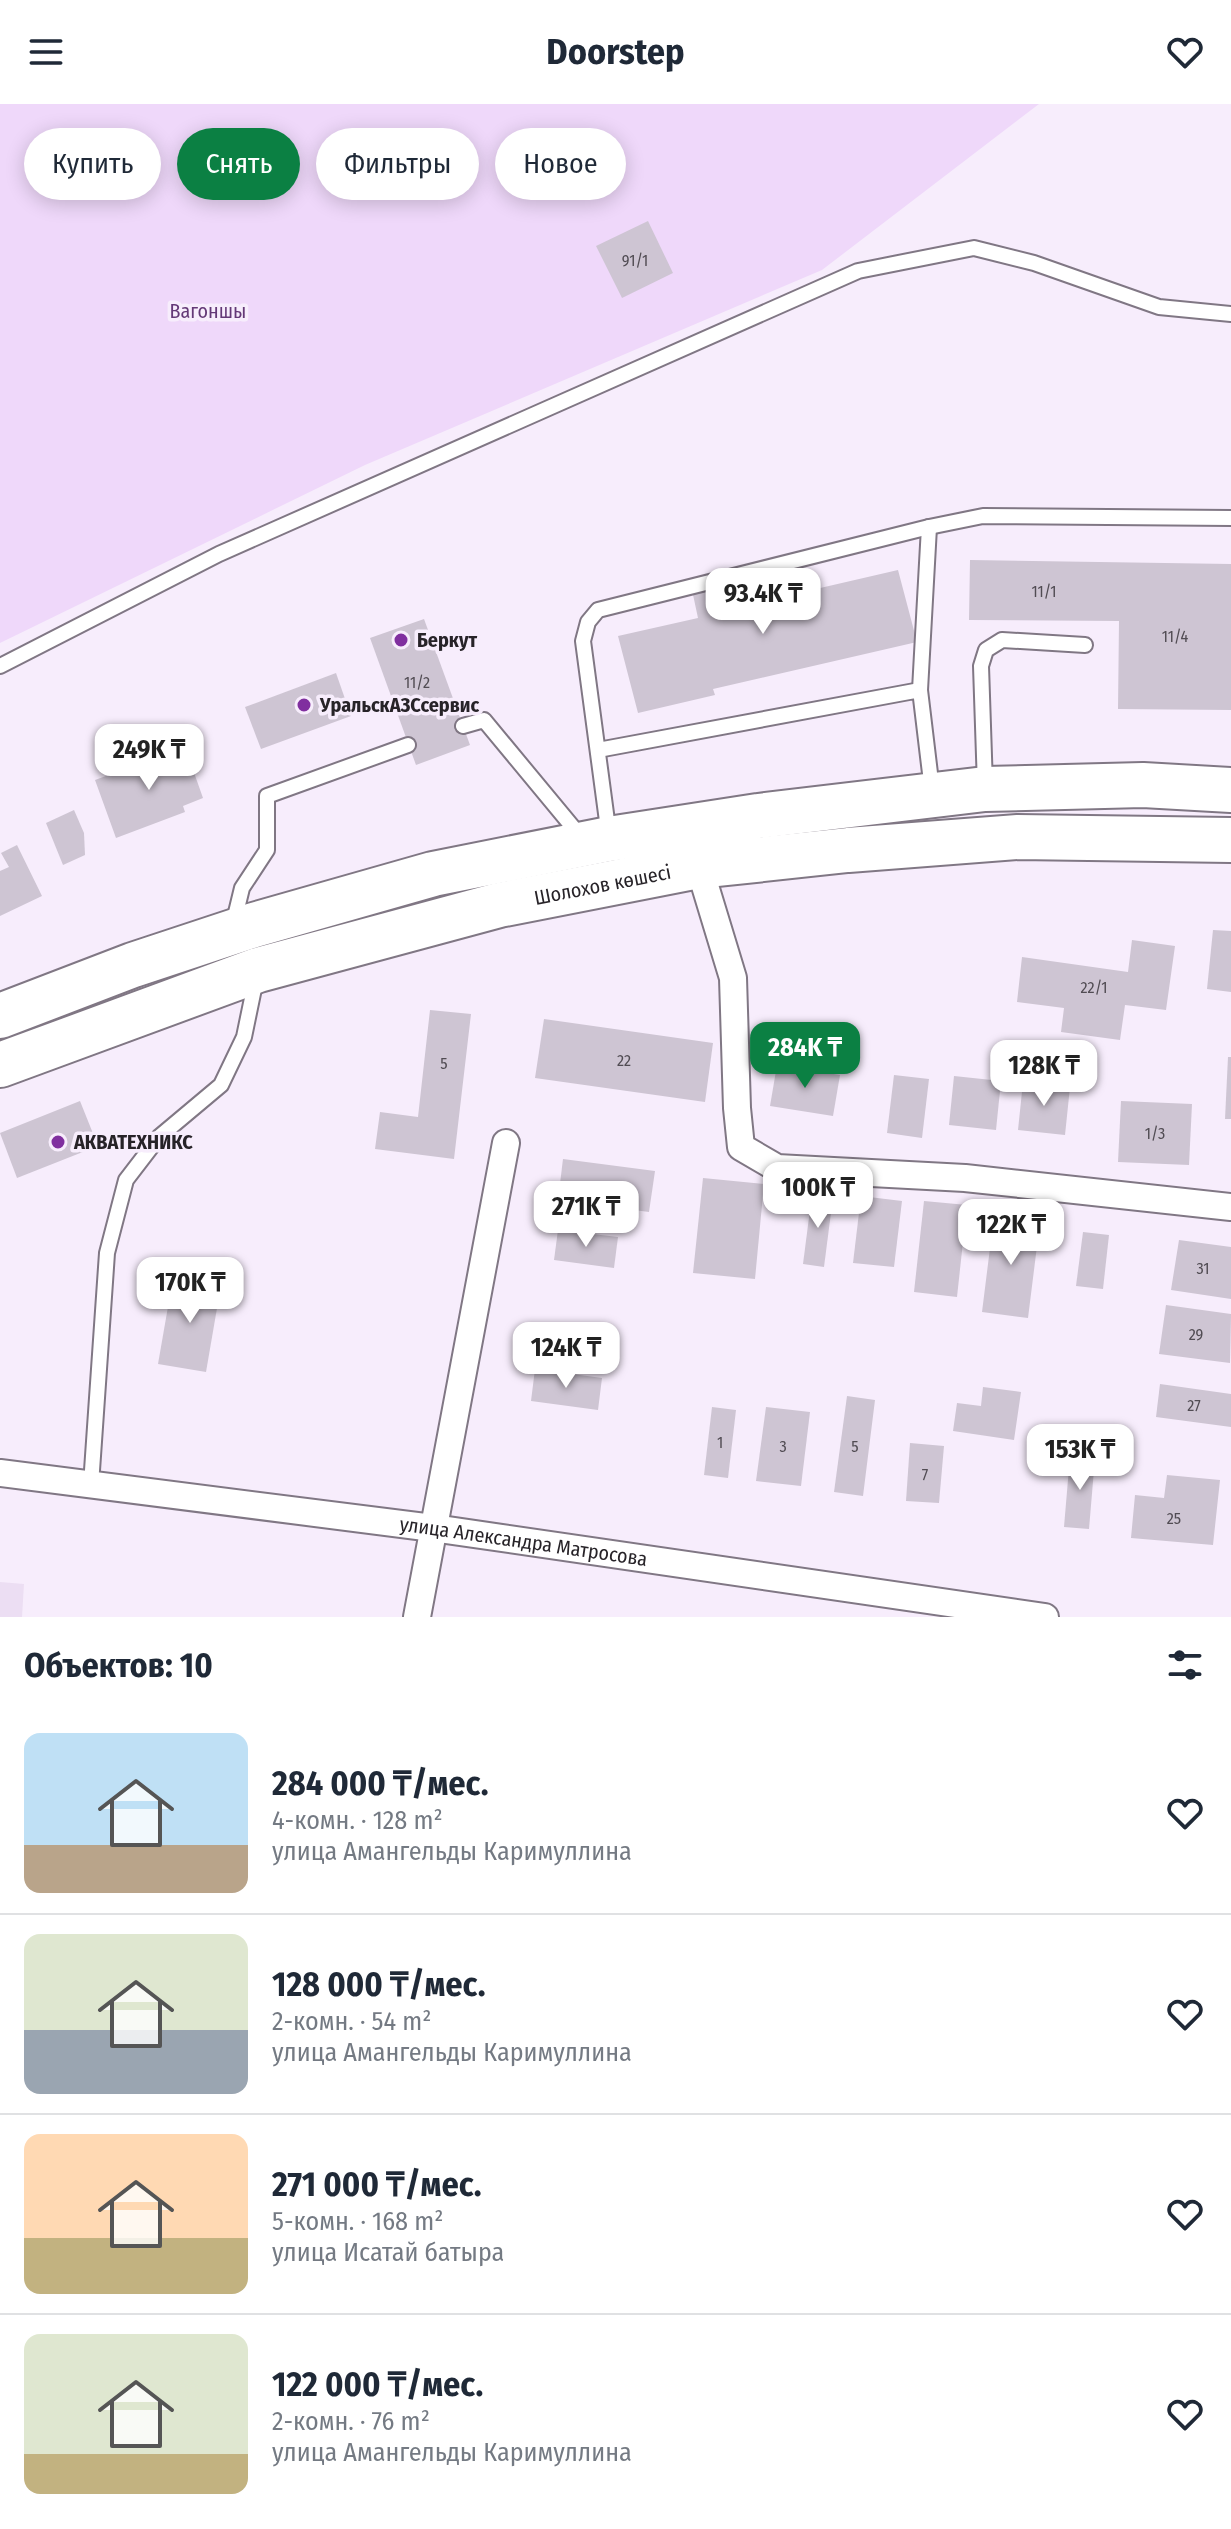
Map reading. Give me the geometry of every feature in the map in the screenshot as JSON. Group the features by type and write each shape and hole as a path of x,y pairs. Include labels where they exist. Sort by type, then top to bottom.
{"highway":[{"name":"Шолохов көшесі","path":"0,1016 133,965 231,933 433,874 598,841 758,816 985,789 1143,785 1231,790"},
{"name":"Шолохов көшесі","path":"0,1065 258,970 499,905 699,866 848,850 1018,837 1231,840"}],"street":[{"path":"699,866 733,978 741,1147 777,1168 965,1178 1231,1207"},
{"path":"417,1617 506,1143"},
{"name":"улица Александра Матросова","path":"0,1473 433,1528 1045,1617"}],"lane":[{"path":"0,666 219,554 858,271 974,248 1034,263 1159,307 1231,314"},
{"path":"598,841 598,750 583,641 588,622 598,610 983,516 1231,518"},
{"path":"929,527 920,690 932,794"},
{"path":"985,789 981,666 986,650 1002,640 1085,645"},
{"path":"598,750 920,690"},
{"path":"463,726 484,720 598,841"},
{"path":"231,933 242,888 267,850 267,796 408,745"},
{"path":"91,1485 107,1253 126,1180 159,1137 221,1085 244,1037 258,970"}],"shaded area":[{"path":"0,1582 24,1584 22,1617 0,1617"}],"green space":[{"name":"Вагоншы","path":"0,104 1039,104 822,270 365,465 0,643"}],"building":[{"path":"648,221 673,273 622,298 596,246"},
{"path":"970,560 1231,564 1231,710 1118,709 1119,621 969,620"},
{"path":"898,570 917,642 713,689 715,695 638,713 618,636 698,618 692,590 757,575 764,601"},
{"path":"424,619 470,745 416,765 370,638"},
{"path":"336,673 351,716 261,749 245,707"},
{"path":"185,747 203,798 183,806 185,812 116,838 95,780"},
{"path":"74,810 84,833 85,855 63,865 46,823"},
{"path":"17,845 42,896 0,916 0,871 9,867 1,853"},
{"path":"1213,930 1231,931 1231,992 1207,989"},
{"path":"1132,940 1175,946 1166,1010 1125,1005 1120,1040 1061,1032 1064,1008 1017,1002 1022,957 1128,972"},
{"path":"430,1010 471,1014 454,1159 375,1149 380,1112 418,1117"},
{"path":"544,1019 713,1043 705,1102 535,1078"},
{"path":"1228,1057 1231,1057 1231,1119 1225,1119"},
{"path":"777,1065 840,1075 833,1116 770,1106"},
{"path":"894,1075 929,1079 922,1138 887,1133"},
{"path":"954,1076 1001,1081 996,1130 949,1125"},
{"path":"1023,1082 1070,1087 1065,1135 1018,1130"},
{"path":"80,1101 98,1146 17,1178 0,1133"},
{"path":"1121,1101 1192,1104 1189,1165 1118,1162"},
{"path":"563,1159 655,1171 649,1212 558,1200"},
{"path":"703,1178 764,1184 755,1279 693,1273"},
{"path":"812,1194 833,1197 824,1267 803,1264"},
{"path":"861,1196 902,1201 894,1267 853,1263"},
{"path":"924,1201 967,1205 957,1297 914,1292"},
{"path":"994,1216 1040,1222 1028,1318 982,1312"},
{"path":"558,1230 618,1237 614,1268 554,1260"},
{"path":"1083,1232 1109,1235 1103,1289 1076,1286"},
{"path":"1179,1240 1231,1247 1231,1299 1171,1290"},
{"path":"173,1278 221,1285 206,1372 158,1364"},
{"path":"1166,1305 1231,1314 1230,1363 1159,1354"},
{"path":"539,1334 605,1343 602,1369 535,1359"},
{"path":"535,1369 602,1378 598,1410 531,1401"},
{"path":"1160,1384 1231,1394 1231,1427 1156,1417"},
{"path":"983,1387 1021,1392 1014,1440 953,1431 957,1403 981,1406"},
{"path":"847,1396 875,1400 863,1496 834,1492"},
{"path":"712,1407 736,1410 728,1478 704,1475"},
{"path":"766,1407 810,1412 801,1486 756,1481"},
{"path":"910,1443 944,1446 939,1503 906,1501"},
{"path":"1070,1456 1095,1458 1089,1529 1064,1527"},
{"path":"1167,1475 1220,1480 1213,1545 1131,1538 1135,1495 1164,1498"}],"place":[{"name":"Беркут","path":"401,640"},
{"name":"УральскАЗСсервис","path":"304,705"},
{"name":"АКВАТЕХНИКС","path":"58,1142"}]}
